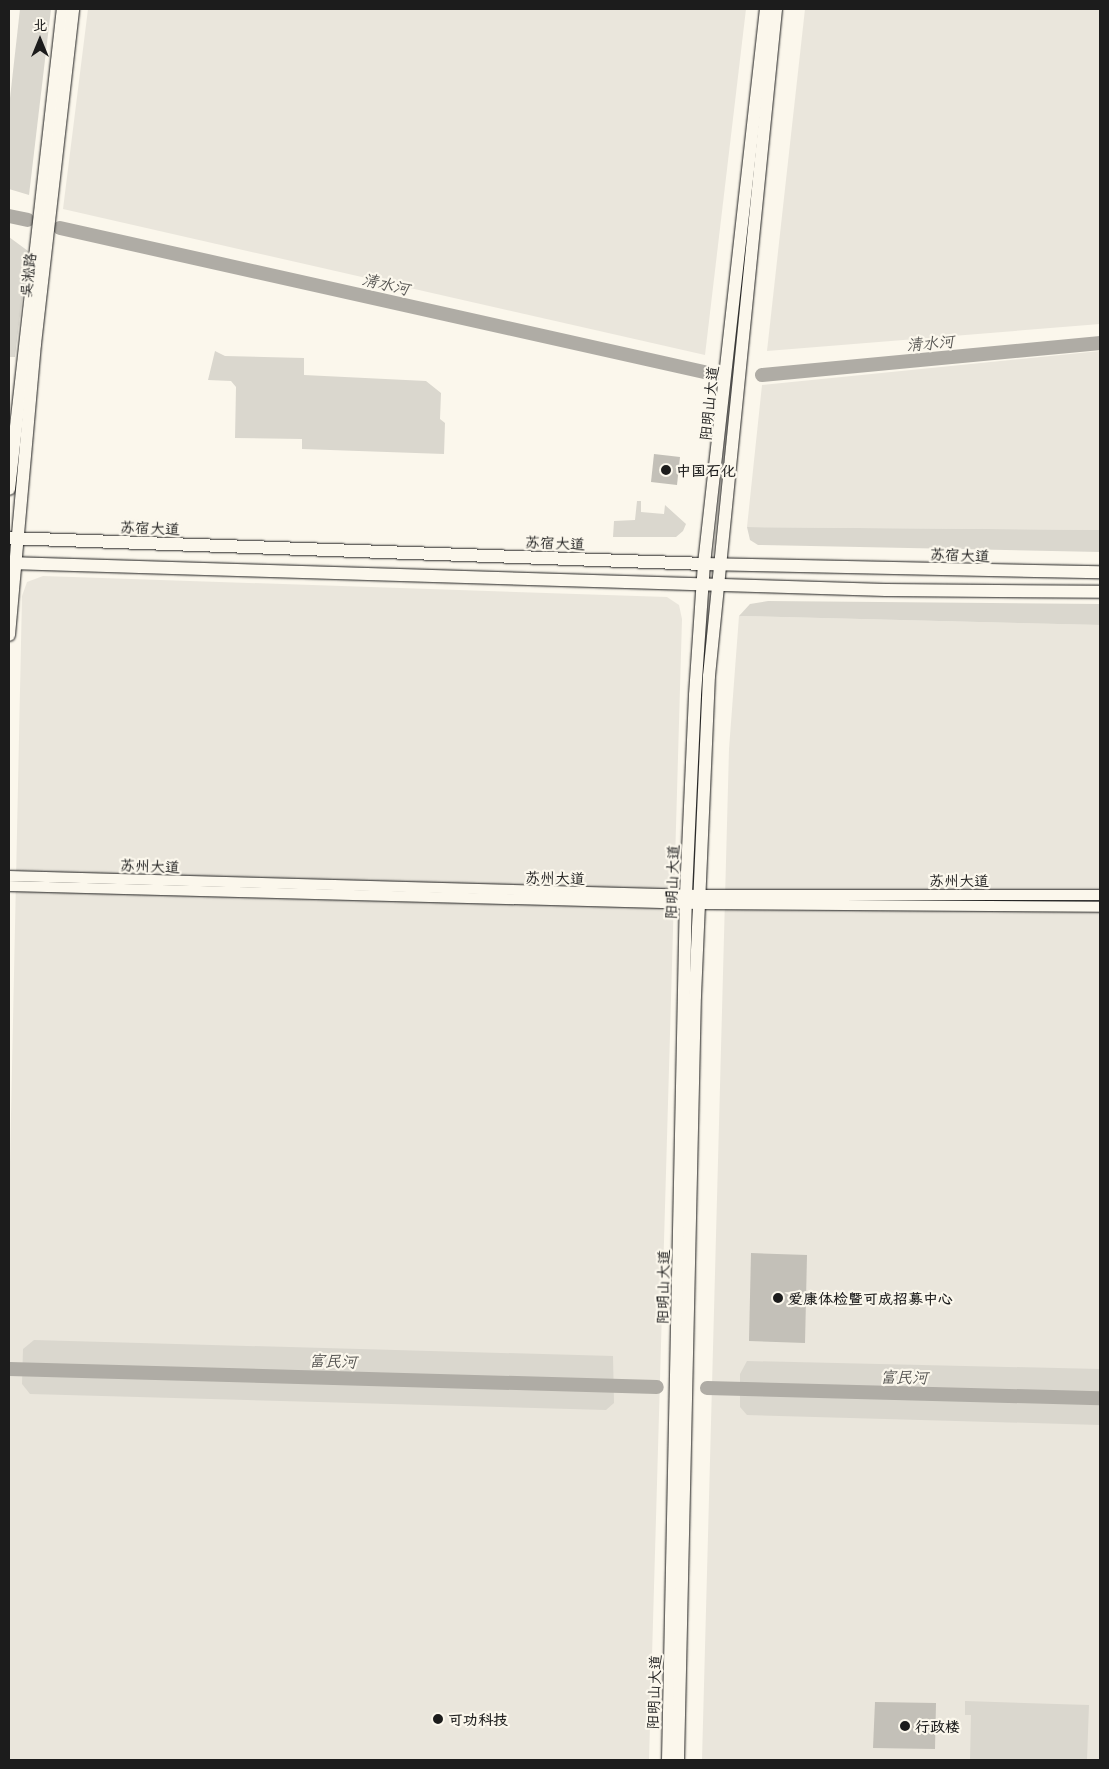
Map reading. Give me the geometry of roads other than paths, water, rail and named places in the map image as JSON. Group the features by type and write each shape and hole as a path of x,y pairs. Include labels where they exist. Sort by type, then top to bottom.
{"main road":[{"name":"吴淞路","path":"9,489 63,9"},
{"name":"吴淞路","path":"9,635 12,538 73,9"},
{"name":"阳明山大道","path":"668,1760 686,899 702,583 766,9"},
{"name":"阳明山大道","path":"678,1760 699,899 717,564 776,9"},
{"name":"苏宿大道","path":"12,538 704,564 1100,572"},
{"path":"11,564 716,584 1100,592"}],"street":[{"name":"苏州大道","path":"9,876 686,899"},
{"name":"苏州大道","path":"9,886 686,899 1100,895"},
{"name":"苏州大道","path":"699,899 1100,907"}],"waterway":[{"name":"清水河","path":"9,216 28,220"},
{"name":"清水河","path":"60,228 704,372"},
{"name":"清水河","path":"762,375 1100,343"},
{"name":"富民河","path":"9,1369 657,1387"},
{"name":"富民河","path":"707,1388 1100,1398"}],"place":[{"name":"中国石化","path":"666,470"},
{"name":"爱康体检暨可成招募中心","path":"778,1298"},
{"name":"可功科技","path":"438,1719"},
{"name":"行政楼","path":"905,1726"}]}
